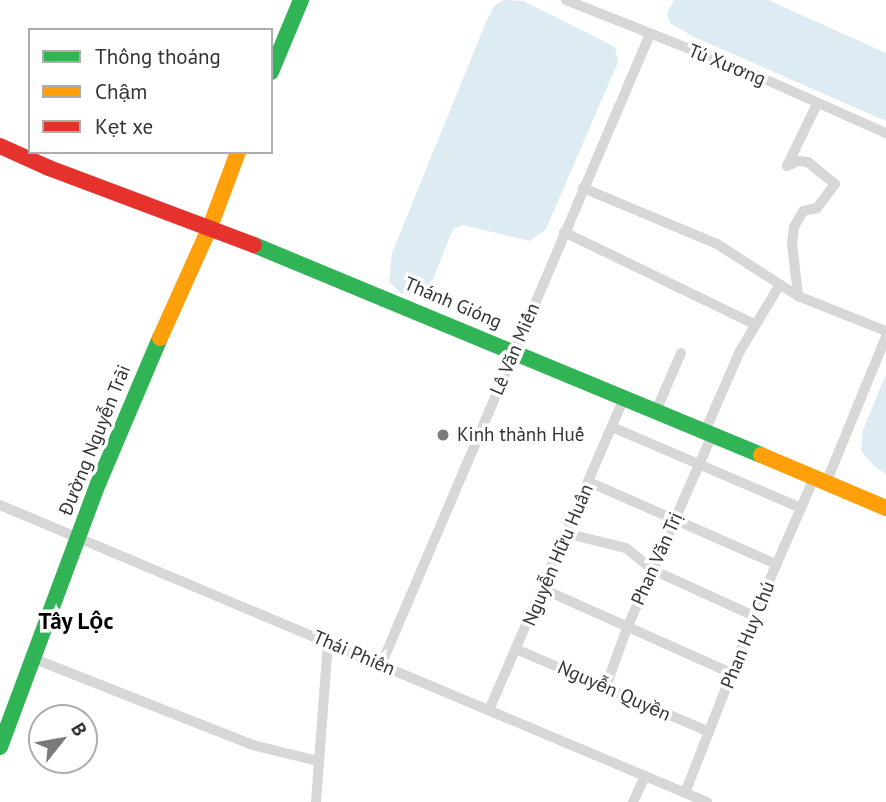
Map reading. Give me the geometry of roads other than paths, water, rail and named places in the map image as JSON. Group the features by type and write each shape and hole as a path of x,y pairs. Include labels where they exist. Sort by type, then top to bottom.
{"street":[{"path":"273,67 301,0"},
{"name":"Tú Xương","path":"566,0 760,77 886,133"},
{"name":"Lê Văn Miến","path":"381,665 650,34"},
{"path":"798,296 792,243 794,227 803,211 817,208 835,184 808,162 799,161 787,166 817,104"},
{"name":"Thánh Gióng","path":"0,146 49,168 314,267 886,508"},
{"name":"Đường Nguyễn Trãi","path":"0,747 78,537 161,334 210,227 237,154"},
{"path":"583,188 717,244 798,296 886,331"},
{"path":"564,232 756,326"},
{"name":"Phan Văn Trị","path":"606,686 627,628 699,463 740,351 779,286"},
{"name":"Phan Huy Chú","path":"685,793 799,507 820,480 886,337"},
{"path":"656,411 681,353"},
{"name":"Nguyễn Hữu Huân","path":"489,710 518,650 624,398"},
{"path":"612,427 799,507"},
{"path":"589,482 776,564"},
{"name":"Thái Phiên","path":"0,505 707,802"},
{"path":"565,533 626,548 653,570 754,616"},
{"path":"543,589 733,674"},
{"path":"316,802 328,643"},
{"name":"Nguyễn Quyền","path":"518,650 709,732"},
{"path":"32,658 253,745 318,761"},
{"path":"633,802 645,776"}],"place":[{"name":"Kinh thành Huế","path":"443,435"}],"district":[{"name":"Tây Lộc","path":"76,621"}]}
